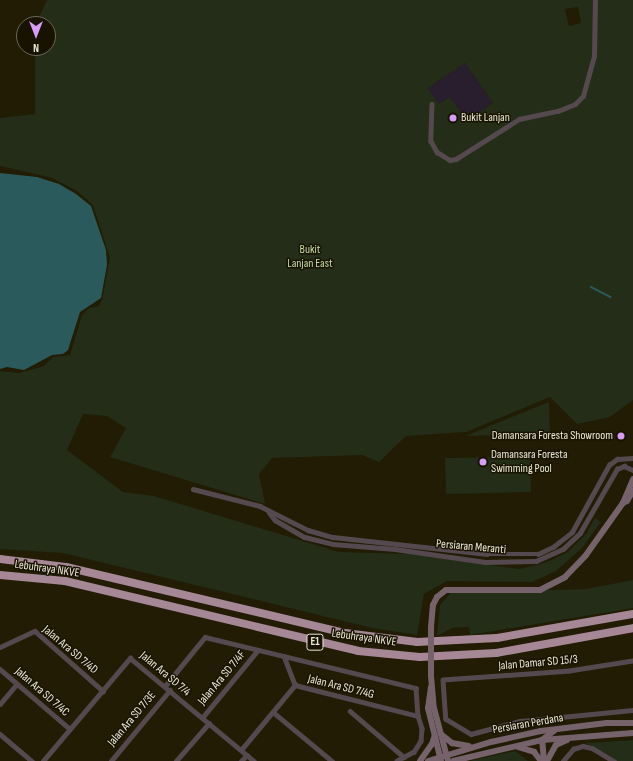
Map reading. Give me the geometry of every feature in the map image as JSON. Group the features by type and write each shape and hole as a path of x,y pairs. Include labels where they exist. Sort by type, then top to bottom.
{"highway":[{"name":"Lebuhraya NKVE","path":"0,559 66,567 345,633 416,642 497,638 633,614"},
{"name":"Lebuhraya NKVE","path":"0,575 65,581 358,651 420,657 496,653 633,628"}],"main road":[{"path":"444,758 437,733 431,687 433,605 437,597 446,590 540,590 565,577 586,555 623,502 633,479"},
{"path":"623,502 627,501 633,491"},
{"name":"Persiaran Perdana","path":"428,761 444,758 473,747 525,735 558,729 633,723"},
{"path":"542,740 558,729"},
{"path":"437,733 452,743 473,747"},
{"path":"420,761 432,744 437,733"},
{"name":"Persiaran Perdana","path":"453,761 511,746 542,740 633,733"},
{"path":"525,735 539,737 542,740 546,761"},
{"path":"546,761 556,745 572,737"},
{"path":"511,746 527,748 541,761"}],"street":[{"path":"432,104 431,141 437,152 450,160 456,160 519,119 562,110 575,104 583,96 594,56 595,0"},
{"name":"Persiaran Meranti","path":"193,489 260,506 269,512 327,535 487,554 533,554 546,551 572,532 609,465 617,459 633,458"},
{"name":"Persiaran Meranti","path":"269,512 275,520 319,541 485,562 542,560 563,549 580,533 616,469 624,466 633,470"},
{"path":"427,554 428,547"},
{"path":"432,555 434,548"},
{"name":"Jalan Ara SD 7/4D","path":"0,647 35,632 103,691"},
{"path":"165,686 205,637 257,651 284,656 416,688 418,716 422,728 421,741 414,752 397,761"},
{"name":"Jalan Ara SD 7/4F","path":"202,718 257,651"},
{"path":"284,656 295,685"},
{"name":"Jalan Ara SD 7/4","path":"43,761 130,658 254,761"},
{"name":"Jalan Damar SD 15/3","path":"633,661 570,671 443,680 446,719 471,734 520,721 633,710"},
{"name":"Jalan Ara SD 7/4C","path":"0,669 70,729"},
{"path":"0,704 17,684"},
{"name":"Jalan Ara SD 7/4G","path":"242,750 295,685 418,716"},
{"name":"Jalan Ara SD 7/3E","path":"110,761 170,690"},
{"path":"350,711 404,757"},
{"path":"273,712 332,761"},
{"path":"176,761 209,723"},
{"path":"0,734 32,761"},
{"path":"563,761 573,749 588,746 614,761"},
{"path":"242,761 247,755"}],"shaded area":[{"path":"465,63 493,103 467,121 450,97 439,104 428,88"}],"green space":[{"name":"Bukit Lanjan East","path":"47,0 633,0 633,400 610,417 577,424 550,397 466,432 406,436 379,462 362,455 272,458 259,474 265,504 110,457 126,428 107,416 83,414 67,450 123,492 154,496 339,552 409,554 520,569 547,562 568,552 586,534 595,518 601,522 582,548 556,571 532,582 447,581 424,594 417,635 372,628 63,553 0,549 0,371 19,373 44,366 53,357 70,355 82,315 89,308 99,306 102,300 110,258 93,205 77,191 52,178 0,166 0,118 35,114 35,56 56,56 56,16 40,16","holes":["578,7 581,23 569,26 565,9","465,63 493,103 467,121 450,97 439,104 428,88"]},
{"path":"549,402 550,434 465,436"},
{"path":"530,457 531,492 446,494 445,458"},
{"path":"633,580 633,608 470,635 469,627 452,628 437,636 440,605 451,593 586,589"},
{"path":"633,740 633,761 617,761 585,743"},
{"path":"515,751 528,761 469,761"}],"water":[{"path":"0,173 37,177 59,184 76,194 91,206 106,250 107,265 101,298 80,312 68,350 63,354 52,355 24,370 7,367 0,369"}],"waterway":[{"path":"591,287 611,297"}],"place":[{"name":"Bukit Lanjan","path":"453,118"},
{"name":"Damansara Foresta Showroom","path":"621,436"},
{"name":"Damansara Foresta Swimming Pool","path":"483,462"}]}
